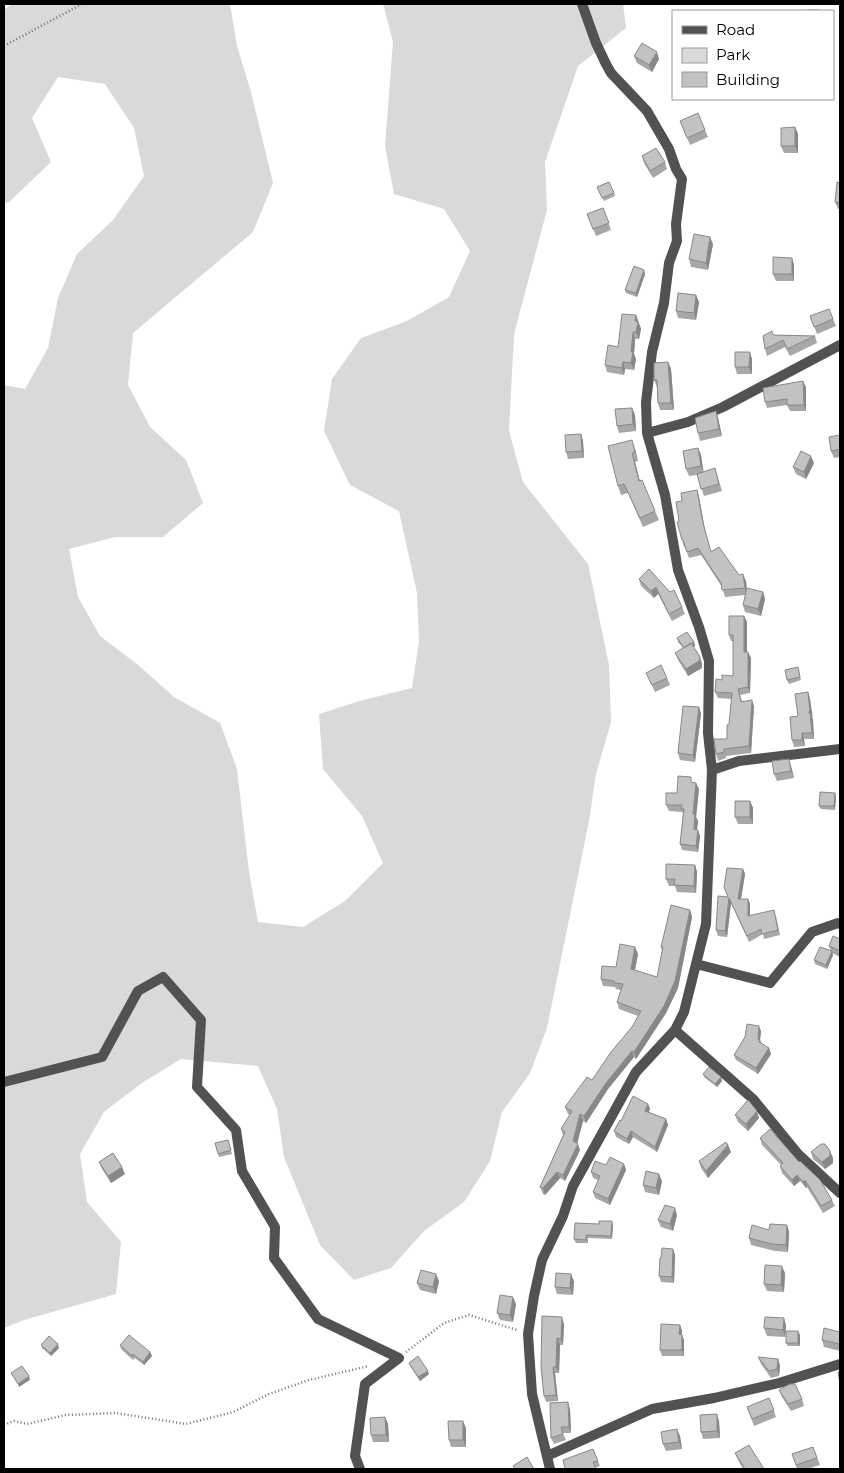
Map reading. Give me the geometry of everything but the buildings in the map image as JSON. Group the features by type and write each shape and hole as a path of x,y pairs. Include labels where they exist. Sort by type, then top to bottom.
{"street":[{"path":"550,1469 532,1394 528,1334 542,1260 563,1216 573,1186 636,1072 675,1030 684,1012 706,924 712,770 708,733 709,661 678,570 665,496 647,433 646,402 648,379 658,323 664,303 669,263 677,241 676,224 682,179 676,169 669,149 647,111 611,73 596,43 582,4"},
{"path":"647,433 688,422 723,407 840,345"},
{"path":"712,770 739,761 840,749"},
{"path":"696,964 770,984 812,932 838,923 840,924"},
{"path":"4,1082 102,1057 138,991 163,977 201,1020 197,1087 236,1130 242,1171 275,1227 274,1258 318,1319 399,1358 365,1384 355,1456 360,1469"},
{"path":"675,1030 753,1099 798,1154 840,1193"},
{"path":"547,1456 652,1409 714,1398 770,1385 840,1364"}],"path":[{"path":"4,46 82,4"},
{"path":"399,1358 444,1323 469,1315 528,1334"},
{"path":"4,1425 14,1420 27,1424 66,1415 116,1413 186,1424 233,1412 268,1394 309,1380 375,1365"}],"green space":[{"path":"12,4 230,4 237,46 251,92 273,183 253,232 133,333 128,385 150,427 186,460 203,503 163,537 115,537 69,549 78,597 100,636 137,664 174,697 220,723 237,769 249,872 258,922 303,927 345,901 383,863 362,816 323,769 319,714 363,700 412,688 419,641 417,593 399,511 350,485 324,431 332,379 361,338 407,321 449,297 470,251 444,209 394,194 385,146 393,42 383,4 623,4 626,28 578,66 545,162 547,210 514,334 509,431 523,482 588,564 609,665 611,722 596,774 589,821 547,1028 530,1073 502,1112 490,1161 464,1202 424,1231 391,1268 354,1280 320,1245 284,1157 277,1109 258,1066 181,1059 142,1083 104,1112 80,1154 87,1202 121,1242 116,1294 24,1320 4,1328 4,385 25,389 48,348 58,298 77,254 113,220 144,176 134,128 105,84 58,77 32,118 51,162 8,203 4,202 4,10"}]}
